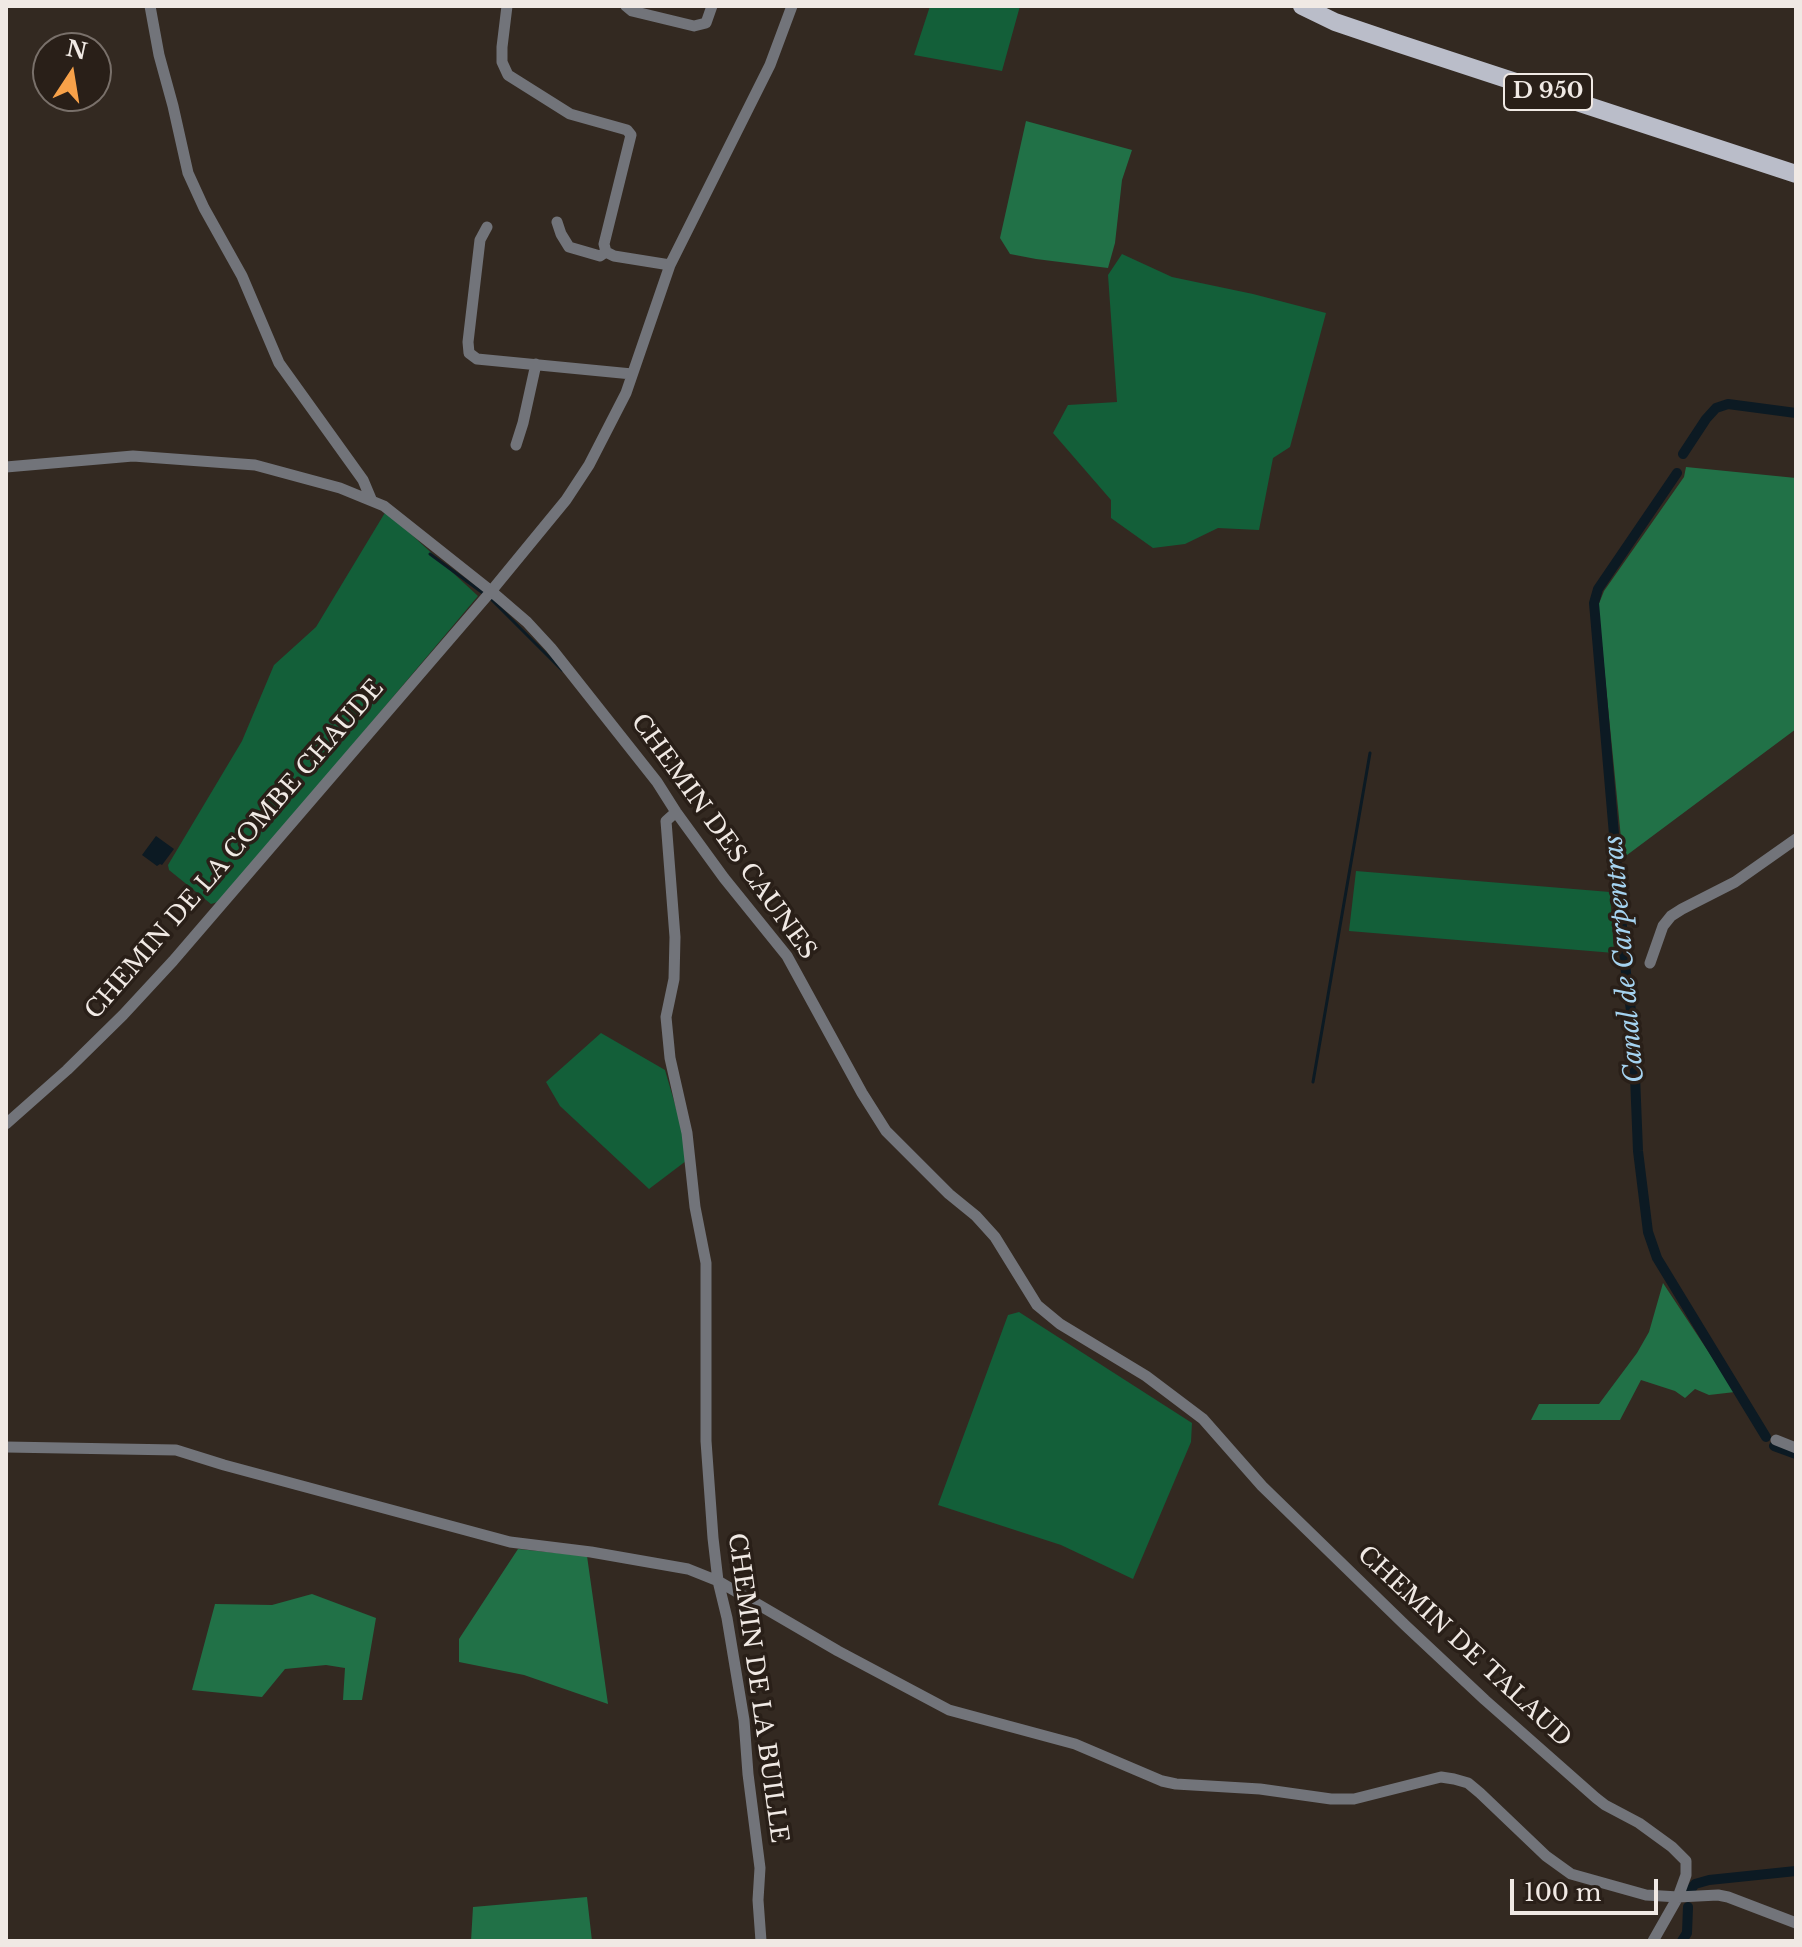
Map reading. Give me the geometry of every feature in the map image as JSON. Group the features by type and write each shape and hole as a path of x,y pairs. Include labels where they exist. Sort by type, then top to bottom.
{"main road":[{"name":"D 950","path":"1302,6 1335,22 1796,174"}],"street":[{"path":"150,6 188,173 242,276 279,363 363,480 371,499"},
{"path":"507,6 502,62 508,75 570,114 627,130 631,135 604,244 606,252 670,265"},
{"path":"626,6 632,11 694,26 706,23 712,6"},
{"name":"CHEMIN DE LA COMBE CHAUDE","path":"6,1124 67,1070 173,961 566,500 589,465 626,393 670,265 770,65 792,6"},
{"path":"557,222 569,247 600,256 606,252"},
{"path":"487,227 480,240 469,353 477,359 632,374"},
{"path":"516,445 536,364"},
{"path":"6,467 133,456 255,465 371,499"},
{"name":"CHEMIN DES CAUNES","path":"371,499 400,517 488,594 527,622 569,669 657,782 724,878 787,956 886,1131 995,1237 1037,1305 1047,1315 1146,1376 1203,1419"},
{"name":"CHEMIN DE LA BUILLE","path":"676,812 666,821 675,937 674,979 666,1017 670,1058 687,1133 695,1207 706,1263 706,1441 718,1581 744,1720 760,1868 758,1910 761,1941"},
{"path":"1650,963 1663,926 1671,916 1735,882 1796,839"},
{"name":"CHEMIN DE TALAUD","path":"1203,1419 1262,1486 1448,1666 1596,1798 1639,1823 1681,1856 1687,1867 1678,1897"},
{"path":"1776,1440 1796,1448"},
{"path":"6,1447 176,1450 510,1542 688,1569 718,1581 838,1651 949,1710 1075,1744 1162,1781 1354,1799 1441,1777 1454,1779 1468,1783 1546,1856 1571,1874 1646,1895 1728,1897 1796,1923"},
{"path":"1653,1941 1678,1897"}],"green space":[{"path":"930,6 1020,6 1002,71 914,55"},
{"path":"1026,121 1132,150 1122,180 1115,243 1108,268 1010,254 1000,238"},
{"path":"1122,254 1172,277 1326,313 1290,447 1273,458 1259,530 1218,528 1185,544 1153,548 1111,518 1111,500 1053,433 1068,405 1117,402 1108,275"},
{"path":"1686,467 1796,478 1796,729 1623,858 1598,606 1604,591 1684,477"},
{"path":"386,511 478,596 221,901 211,904 169,870 168,865 242,741 274,665 316,627"},
{"path":"1356,871 1610,892 1614,953 1349,931"},
{"path":"601,1033 665,1070 683,1132 686,1161 649,1189 560,1106 546,1082"},
{"path":"1663,1283 1735,1392 1709,1395 1695,1389 1685,1398 1675,1391 1641,1380 1620,1420 1531,1420 1539,1404 1599,1404 1649,1332"},
{"path":"1019,1312 1192,1423 1191,1442 1133,1579 1061,1545 938,1505 1008,1315"},
{"path":"518,1549 587,1556 608,1704 524,1675 459,1662 459,1639"},
{"path":"312,1594 376,1618 362,1700 343,1700 345,1668 326,1665 285,1669 262,1697 192,1690 215,1604 272,1605"},
{"path":"587,1897 592,1941 471,1941 473,1907"}],"water":[{"path":"156,836 174,849 162,865 157,866 142,855"}],"waterway":[{"name":"Canal de Carpentras","path":"1683,454 1716,408 1728,404 1796,413"},
{"name":"Canal de Carpentras","path":"1677,473 1598,589 1594,603 1633,1026 1638,1151 1648,1232 1657,1258 1766,1437"},
{"path":"430,554 491,599 562,670"},
{"path":"1313,1082 1370,753"},
{"name":"Canal de Carpentras","path":"1774,1446 1796,1454"},
{"name":"Canal de Carpentras","path":"1688,1893 1695,1884 1709,1880 1796,1871"},
{"name":"Canal de Carpentras","path":"1682,1941 1687,1933 1688,1907"}]}
